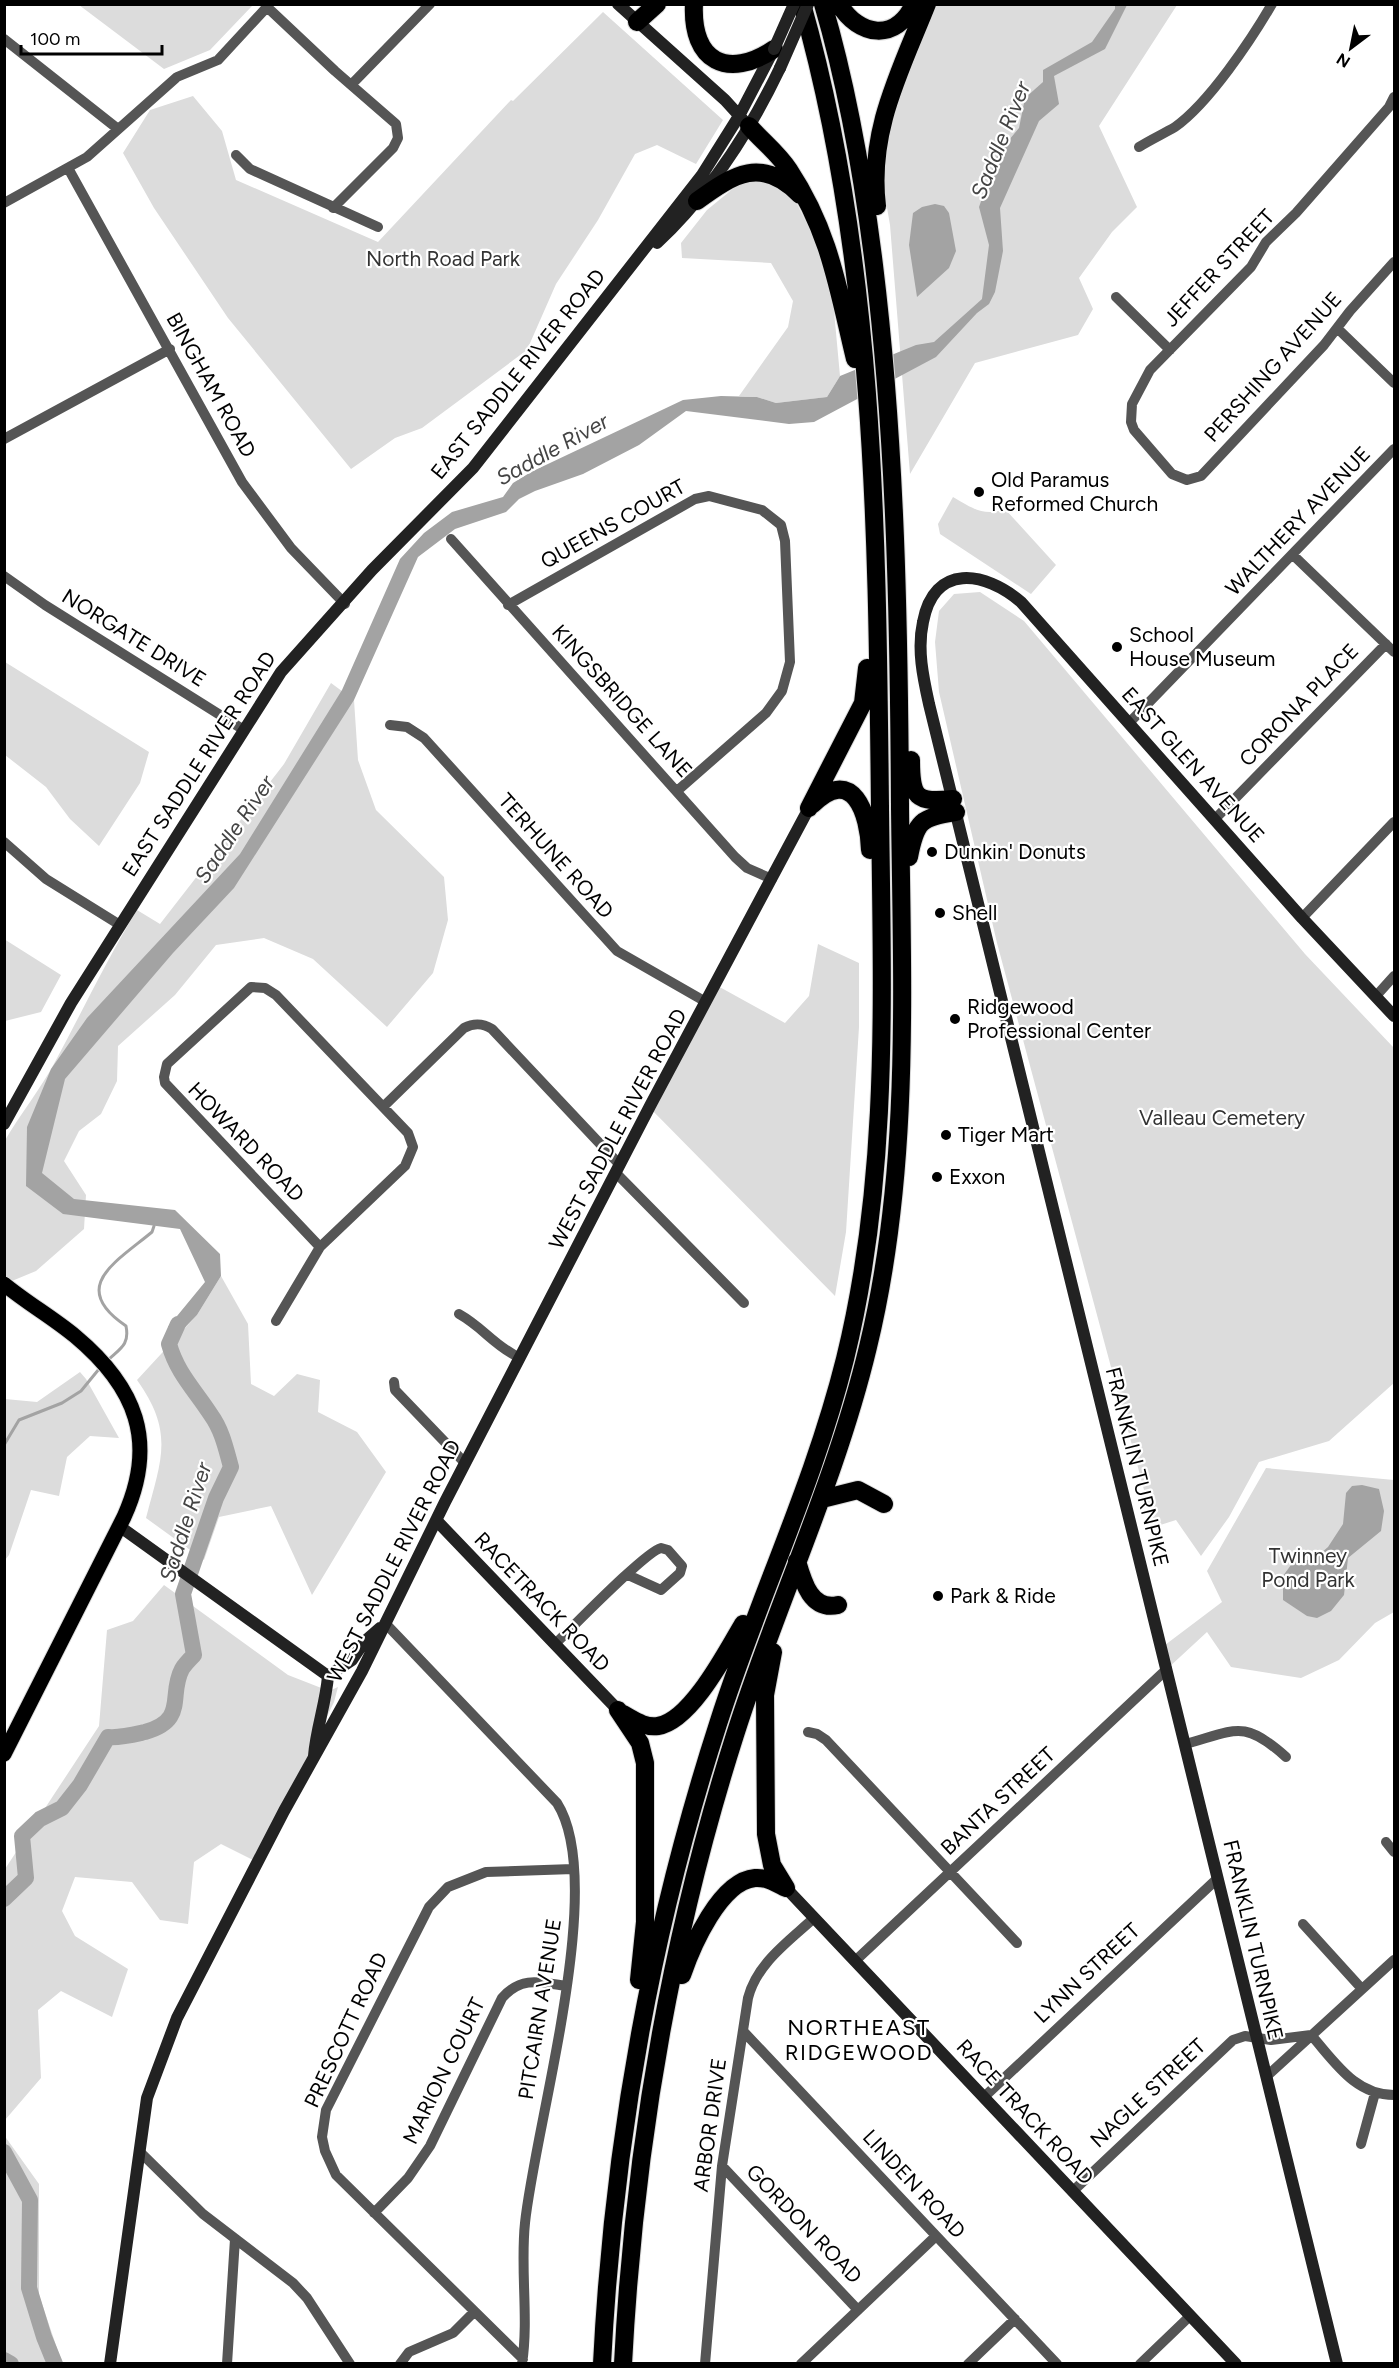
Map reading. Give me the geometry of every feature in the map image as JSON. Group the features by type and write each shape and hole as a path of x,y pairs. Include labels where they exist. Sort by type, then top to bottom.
{"highway":[{"path":"637,22 657,4"},
{"path":"694,4 694,27 698,40 717,60 742,65 774,49"},
{"path":"792,4 820,70"},
{"path":"622,2140 649,1986 678,1863 717,1726 826,1424 845,1358 863,1273 875,1187 880,1126 881,926 877,580 868,417 857,345 844,195 820,70 802,4"},
{"path":"623,2364 636,2196 659,2042 679,1941 713,1807 747,1697 822,1498 866,1357 890,1230 901,1110 899,661 897,557 888,405 882,334 859,162 839,62 823,4"},
{"path":"839,4 855,24 867,30 882,31 901,22 914,4"},
{"path":"882,334 884,261 875,189 876,151 888,99 927,4"},
{"path":"744,121 788,168 813,210 832,262 857,345"},
{"path":"697,201 726,181 755,171 771,175 788,185 813,210"},
{"path":"809,808 865,695 867,640 877,580"},
{"path":"899,661 910,722 913,787 919,796 927,801 954,806"},
{"path":"809,808 826,792 834,788 849,791 856,799 868,832 870,862 881,926"},
{"path":"901,903 915,830 927,818 954,806"},
{"path":"822,1498 858,1490 884,1504"},
{"path":"797,1561 811,1596 825,1605 838,1605"},
{"path":"618,1710 637,1722 655,1726 676,1718 716,1669 766,1587"},
{"path":"785,1593 767,1682 764,1727 766,1842 772,1865 786,1888"},
{"path":"602,2364 622,2140 625,2056 644,1942 645,1770 640,1743 618,1710"},
{"path":"659,2042 692,1946 719,1905 735,1887 753,1878 765,1879 786,1888"}],"main road":[{"path":"4,1284 72,1334 103,1365 136,1416 142,1444 137,1485 119,1526 4,1754"}],"street":[{"path":"351,85 430,4"},
{"path":"618,4 726,100 744,121 780,68 808,4"},
{"name":"EAST SADDLE RIVER ROAD","path":"632,266 697,201 744,121 792,4"},
{"path":"1138,147 1176,126 1209,92 1238,56 1272,4"},
{"path":"4,203 87,157 177,77 209,64 226,53 267,7 396,124 398,138 393,148 333,208"},
{"path":"4,39 118,129"},
{"name":"JEFFER STREET","path":"1172,474 1134,430 1130,413 1134,397 1150,370 1251,267 1266,242 1296,213 1389,107 1395,97"},
{"name":"EAST SADDLE RIVER ROAD","path":"4,1124 71,1003 281,672 345,604 372,570 473,468 744,121"},
{"path":"236,155 250,169 378,227"},
{"name":"BINGHAM ROAD","path":"68,168 242,482 291,548 345,604"},
{"name":"PERSHING AVENUE","path":"1172,474 1187,480 1201,476 1338,328 1350,310 1395,262"},
{"path":"1116,297 1170,350"},
{"path":"1338,328 1395,383"},
{"path":"4,439 170,349"},
{"name":"WALTHERY AVENUE","path":"1129,723 1395,449"},
{"name":"QUEENS COURT","path":"508,605 705,496 762,510 776,519 785,541 790,662 782,691 766,713 677,791"},
{"name":"KINGSBRIDGE LANE","path":"451,539 741,863 772,879"},
{"path":"1293,555 1395,652"},
{"name":"NORGATE DRIVE","path":"4,576 45,605 244,730"},
{"name":"EAST GLEN AVENUE","path":"944,585 960,578 978,578 999,586 1014,596 1040,621 1302,918 1395,1016"},
{"name":"FRANKLIN TURNPIKE","path":"944,585 933,596 924,614 921,652 927,697 1337,2364"},
{"name":"CORONA PLACE","path":"1215,819 1386,644"},
{"name":"TERHUNE ROAD","path":"390,725 407,727 424,738 617,951 706,1002"},
{"name":"WEST SADDLE RIVER ROAD","path":"110,2364 147,2098 174,2026 284,1811 314,1760 385,1623 465,1463 618,1169 809,808"},
{"path":"1302,918 1395,822"},
{"path":"4,842 46,879 120,925"},
{"path":"1376,996 1395,976"},
{"name":"HOWARD ROAD","path":"320,1247 169,1089 165,1083 167,1064 247,989 261,986 276,995 383,1107"},
{"path":"276,1322 320,1247 405,1166 411,1155 413,1147 408,1133 383,1107 464,1028 477,1024 492,1029 618,1169 744,1303"},
{"path":"459,1314 476,1324 495,1344 520,1358"},
{"path":"394,1382 395,1390 465,1463"},
{"name":"RACETRACK ROAD","path":"437,1521 618,1710"},
{"path":"119,1526 328,1676"},
{"path":"556,1643 628,1575 654,1551 661,1548 668,1550 682,1566 680,1573 660,1590 628,1575"},
{"path":"314,1760 328,1676 352,1660 364,1642 385,1623"},
{"name":"PITCAIRN AVENUE","path":"385,1623 557,1803 568,1823 573,1869 572,1948 524,2224 522,2362"},
{"name":"BANTA STREET","path":"855,1961 1167,1669"},
{"path":"1186,1744 1248,1730 1267,1740 1286,1757"},
{"path":"808,1732 818,1734 826,1740 1017,1943"},
{"path":"1386,1842 1395,1852"},
{"name":"PRESCOTT ROAD","path":"522,2362 345,2185 329,2164 322,2137 323,2123 326,2110 347,2064 422,1916 448,1887 472,1875 486,1872 573,1869"},
{"name":"LYNN STREET","path":"984,2097 1218,1878"},
{"name":"RACE TRACK ROAD","path":"786,1888 1236,2364"},
{"name":"ARBOR DRIVE","path":"705,2364 722,2166 748,1998 758,1973 814,1918"},
{"path":"1303,1924 1362,1989"},
{"path":"1266,2077 1395,1960"},
{"name":"MARION COURT","path":"374,2213 408,2178 430,2146 502,1998 509,1990 525,1982 566,1986"},
{"name":"LINDEN ROAD","path":"743,2031 1057,2364"},
{"path":"1311,2035 1351,2080 1375,2093 1395,2095"},
{"name":"NAGLE STREET","path":"1073,2191 1230,2042 1245,2036 1271,2040 1311,2035"},
{"path":"1361,2144 1375,2093"},
{"path":"140,2151 203,2214 292,2283 307,2298 350,2364"},
{"name":"GORDON ROAD","path":"722,2166 858,2310"},
{"path":"801,2364 936,2236"},
{"path":"227,2364 235,2239"},
{"path":"400,2364 409,2352 453,2332 474,2312"},
{"path":"1140,2364 1190,2316"},
{"path":"968,2364 1015,2319"}],"green space":[{"path":"79,5 252,6 210,50 164,69"},
{"path":"930,5 1177,5 1099,126 1137,207 1112,232 1079,278 1093,309 1078,335 975,363 910,474 890,225 878,155"},
{"name":"North Road Park","path":"603,12 723,120 696,164 657,145 635,154 598,220 556,284 527,350 422,428 395,438 351,469 228,318 154,208 123,153 150,110 193,96 222,131 236,180 378,242 511,100 513,101"},
{"path":"746,178 787,184 826,262 829,257 840,376 827,397 776,403 757,397 739,396 788,327 793,301 771,263 682,258 681,243 707,210"},
{"path":"953,497 984,512 1005,509 1056,565 1031,594 940,534 938,524"},
{"name":"Valleau Cemetery","path":"980,592 1024,621 1305,954 1394,1048 1394,1383 1329,1441 1259,1462 1229,1517 1201,1556 1176,1520 1154,1527 997,943 939,692 935,642 939,611 954,594"},
{"path":"5,662 149,752 140,783 99,846 70,819 46,787 5,755"},
{"path":"331,683 354,700 358,760 376,810 444,877 448,920 433,973 387,1027 313,959 264,938 216,945 175,995 118,1046 117,1081 101,1114 79,1131 64,1161 86,1195 84,1229 36,1271 7,1283 4,1279 4,1142 50,1071 137,910 160,924 284,764"},
{"path":"4,939 61,975 41,1012 5,1021"},
{"path":"818,944 859,963 859,1027 846,1232 835,1296 648,1106 716,985 785,1023 809,996"},
{"path":"221,1276 248,1324 251,1384 274,1396 297,1374 320,1380 318,1412 357,1432 386,1472 312,1595 271,1506 219,1517 204,1560 146,1518 160,1463 161,1432 157,1416 137,1380 197,1315"},
{"path":"80,1372 119,1438 90,1436 67,1457 59,1496 31,1490 9,1555 5,1560 5,1399 37,1402"},
{"name":"Twinney Pond Park","path":"1266,1468 1394,1480 1394,1612 1375,1623 1339,1660 1301,1678 1231,1667 1207,1632 1167,1669 1165,1645 1222,1602 1207,1571"},
{"path":"164,1585 288,1675 329,1691 338,1687 334,1702 257,1862 221,1844 194,1862 188,1924 160,1920 132,1882 75,1877 62,1911 75,1936 128,1969 112,2017 61,1991 38,2010 41,2078 5,2120 5,1869 99,1726 107,1630 133,1621"},
{"path":"4,2135 39,2184 39,2295 62,2363 5,2363"}],"shaded area":[{"path":"1115,5 1127,5 1105,49 1054,76 1059,104 1039,121 1000,208 1003,251 995,292 989,304 977,313 936,357 814,422 789,424 686,411 639,445 583,474 519,499 506,512 455,529 418,557 354,700 234,888 173,953 65,1079 42,1173 74,1199 175,1210 220,1254 221,1276 197,1315 169,1344 168,1327 205,1282 180,1229 63,1214 26,1186 27,1127 51,1069 87,1018 240,854 342,690 400,559 424,533 452,512 503,497 513,483 531,472 683,400 721,396 757,397 776,403 827,397 840,376 916,345 934,342 982,299 989,245 979,207 998,153 1019,128 1025,98 1043,82 1043,70 1092,42 1115,9"},
{"path":"935,204 944,206 949,213 956,251 949,268 917,297 909,245 913,213 922,207"},
{"path":"1362,1485 1379,1489 1384,1511 1381,1531 1348,1558 1344,1595 1331,1611 1317,1618 1307,1616 1283,1600 1283,1576 1293,1562 1314,1559 1328,1547 1343,1524 1346,1493 1352,1486"}],"waterway":[{"path":"106,1362 125,1343 127,1333 126,1326 109,1312 101,1299 99,1287 113,1265 152,1232 154,1226"},
{"name":"Saddle River","path":"4,1899 26,1878 22,1836 40,1819 62,1808 80,1785 108,1737 122,1737 145,1732 167,1721 172,1714 182,1669 194,1655 183,1594 216,1498 231,1467 215,1421 182,1373 172,1354 169,1344 178,1324"},
{"path":"4,1445 19,1420 62,1403 81,1391 99,1369"},
{"name":"Saddle River","path":"4,2152 30,2200 29,2288 55,2364"},
{"name":"Saddle River","path":"4,2360 11,2364"}],"place":[{"name":"Old Paramus Reformed Church","path":"979,492"},
{"name":"School House Museum","path":"1117,647"},
{"name":"Dunkin' Donuts","path":"932,852"},
{"name":"Shell","path":"940,913"},
{"name":"Ridgewood Professional Center","path":"955,1019"},
{"name":"Tiger Mart","path":"946,1135"},
{"name":"Exxon","path":"937,1177"},
{"name":"Park & Ride","path":"938,1596"}],"district":[{"name":"NORTHEAST RIDGEWOOD","path":"859,2040"}]}
